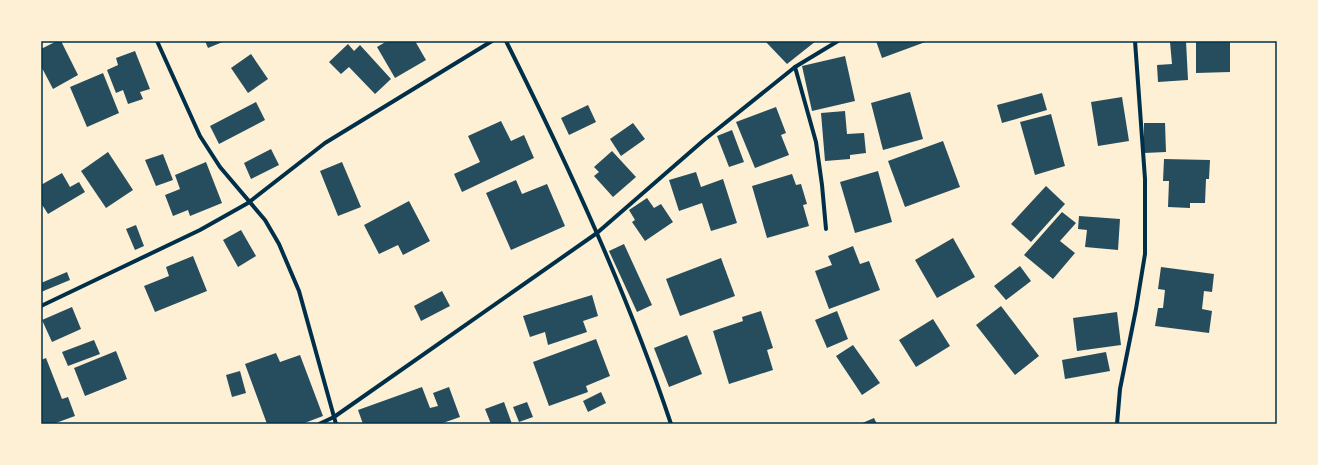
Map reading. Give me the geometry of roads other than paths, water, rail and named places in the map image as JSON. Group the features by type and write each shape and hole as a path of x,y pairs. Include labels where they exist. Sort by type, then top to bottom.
{"street":[{"path":"157,41 200,136 220,166 248,202 265,220 279,244 299,291 336,424"},
{"path":"41,306 200,230 248,202 325,143 492,41"},
{"path":"506,41 539,108 596,233 656,380 671,424"},
{"path":"319,424 334,417 596,233 704,140 795,67 838,41"},
{"path":"1118,424 1120,389 1145,254 1145,179 1135,41"},
{"path":"795,67 816,142 826,229"}]}
